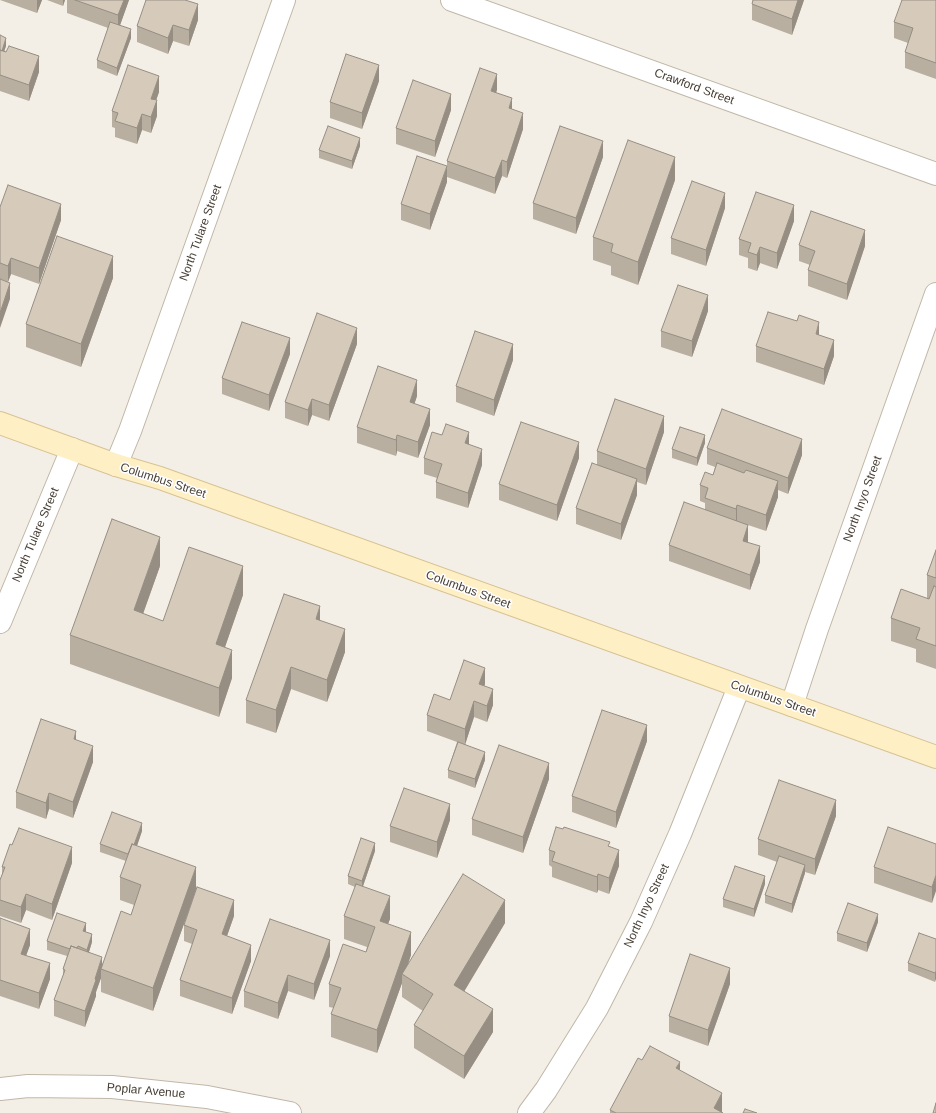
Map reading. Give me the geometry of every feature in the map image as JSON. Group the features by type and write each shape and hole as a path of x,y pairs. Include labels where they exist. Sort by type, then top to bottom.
{"main road":[{"name":"Columbus Street","path":"0,423 116,465 160,478 936,757"}],"street":[{"name":"North Tulare Street","path":"116,465 130,431 284,0"},
{"name":"Crawford Street","path":"452,0 936,174"},
{"name":"North Inyo Street","path":"792,705 817,629 936,294"},
{"name":"North Tulare Street","path":"0,622 72,449"},
{"name":"North Inyo Street","path":"529,1113 546,1090 597,1008 641,922 680,834 739,687"},
{"name":"Poplar Avenue","path":"0,1089 28,1086 112,1087 207,1097 290,1113"}],"building":[{"path":"75,0 124,0 118,15"},
{"path":"146,0 185,0 198,4 189,30 173,25 168,38 137,26"},
{"path":"753,0 798,0 792,19 752,4"},
{"path":"902,0 936,0 936,63 905,52 913,28 894,22"},
{"path":"110,22 131,29 117,68 97,60"},
{"path":"0,35 6,38 2,51 0,50"},
{"path":"9,46 39,56 29,85 0,75 0,50 6,52"},
{"path":"346,54 379,65 362,113 330,102"},
{"path":"128,65 159,76 151,99 157,100 151,117 142,114 137,128 115,121 118,113 112,111"},
{"path":"480,68 497,74 491,91 512,98 509,108 523,113 507,162 502,160 495,178 447,161"},
{"path":"413,80 451,94 435,141 396,128"},
{"path":"328,126 360,138 352,161 319,150"},
{"path":"560,126 603,141 576,218 533,203"},
{"path":"628,140 675,157 638,262 611,252 613,244 593,237"},
{"path":"417,156 447,166 430,214 401,204"},
{"path":"692,181 725,193 706,250 671,238"},
{"path":"8,185 61,204 39,268 11,258 8,266 0,263 0,207"},
{"path":"756,192 794,205 777,253 760,247 757,255 748,252 751,243 739,239"},
{"path":"811,211 865,230 847,284 808,270 815,251 799,245"},
{"path":"57,236 113,256 81,344 26,324"},
{"path":"0,279 10,283 0,313"},
{"path":"678,285 708,295 692,341 661,331"},
{"path":"768,312 797,321 799,315 819,322 816,334 834,340 824,369 756,346"},
{"path":"317,313 357,328 329,405 312,399 308,410 285,402"},
{"path":"242,322 290,338 269,395 222,378"},
{"path":"475,331 513,344 494,400 456,386"},
{"path":"378,366 417,380 410,402 430,409 418,442 397,435 396,440 357,427"},
{"path":"615,399 664,416 646,469 597,451"},
{"path":"722,409 802,439 788,478 707,448"},
{"path":"521,422 579,442 557,505 499,484"},
{"path":"446,424 469,432 465,443 482,449 468,493 436,482 442,464 424,458 432,432 442,435"},
{"path":"680,427 705,435 697,458 672,449"},
{"path":"592,463 637,479 621,524 576,508"},
{"path":"717,463 744,473 746,470 778,481 766,515 737,505 736,509 705,498 708,488 700,485 705,472 713,475"},
{"path":"684,502 748,525 743,541 760,546 750,575 669,545"},
{"path":"112,519 160,537 134,610 163,621 189,547 243,566 216,644 232,650 219,688 70,635"},
{"path":"936,550 936,578 927,575"},
{"path":"934,586 936,587 936,646 916,639 920,628 891,618 901,589 929,599"},
{"path":"284,594 320,606 316,619 345,629 327,680 291,667 276,710 246,700"},
{"path":"464,660 485,668 479,684 493,689 487,706 474,701 465,729 427,715 434,694 450,700"},
{"path":"602,710 647,725 616,812 572,796"},
{"path":"41,719 76,731 74,739 93,746 73,802 49,793 46,803 16,792"},
{"path":"458,742 485,752 475,779 448,770"},
{"path":"499,745 549,763 523,837 472,819"},
{"path":"779,780 836,800 815,859 758,839"},
{"path":"404,788 450,804 437,842 390,826"},
{"path":"112,812 142,823 134,845 132,844 128,854 100,844"},
{"path":"556,827 563,829 564,827 610,842 608,846 619,850 609,878 598,874 597,877 552,861 555,852 549,850"},
{"path":"888,827 936,844 936,875 932,887 874,867"},
{"path":"19,828 72,847 52,904 26,894 21,907 0,900 0,880 5,867 2,867 10,844 12,845"},
{"path":"361,838 375,843 362,881 348,876"},
{"path":"132,844 196,867 153,988 101,969 121,911 131,915 141,885 120,877"},
{"path":"779,856 805,865 792,904 765,895"},
{"path":"735,866 765,876 754,909 723,899"},
{"path":"463,874 505,900 454,985 493,1009 464,1056 414,1025 433,994 402,974"},
{"path":"356,884 390,896 380,921 411,932 377,1030 331,1014 341,988 329,984 343,944 366,952 375,927 344,916"},
{"path":"197,887 234,900 222,934 251,945 232,998 180,980 197,930 184,925"},
{"path":"848,903 878,914 867,943 837,933"},
{"path":"57,913 86,923 83,931 92,934 87,950 78,946 77,948 71,946 70,949 47,941"},
{"path":"0,918 30,929 21,954 50,963 39,993 0,980"},
{"path":"270,919 330,940 314,984 288,975 278,1003 244,991"},
{"path":"919,933 936,939 935,973 908,963"},
{"path":"71,946 102,957 85,1011 54,1000 65,970 63,969"},
{"path":"690,954 730,968 708,1030 669,1016"},
{"path":"650,1046 680,1062 676,1068 722,1093 714,1108 723,1113 616,1113 610,1110 638,1058 642,1060"},
{"path":"936,1103 936,1113 933,1113"},
{"path":"745,1109 757,1113 743,1113"}]}
